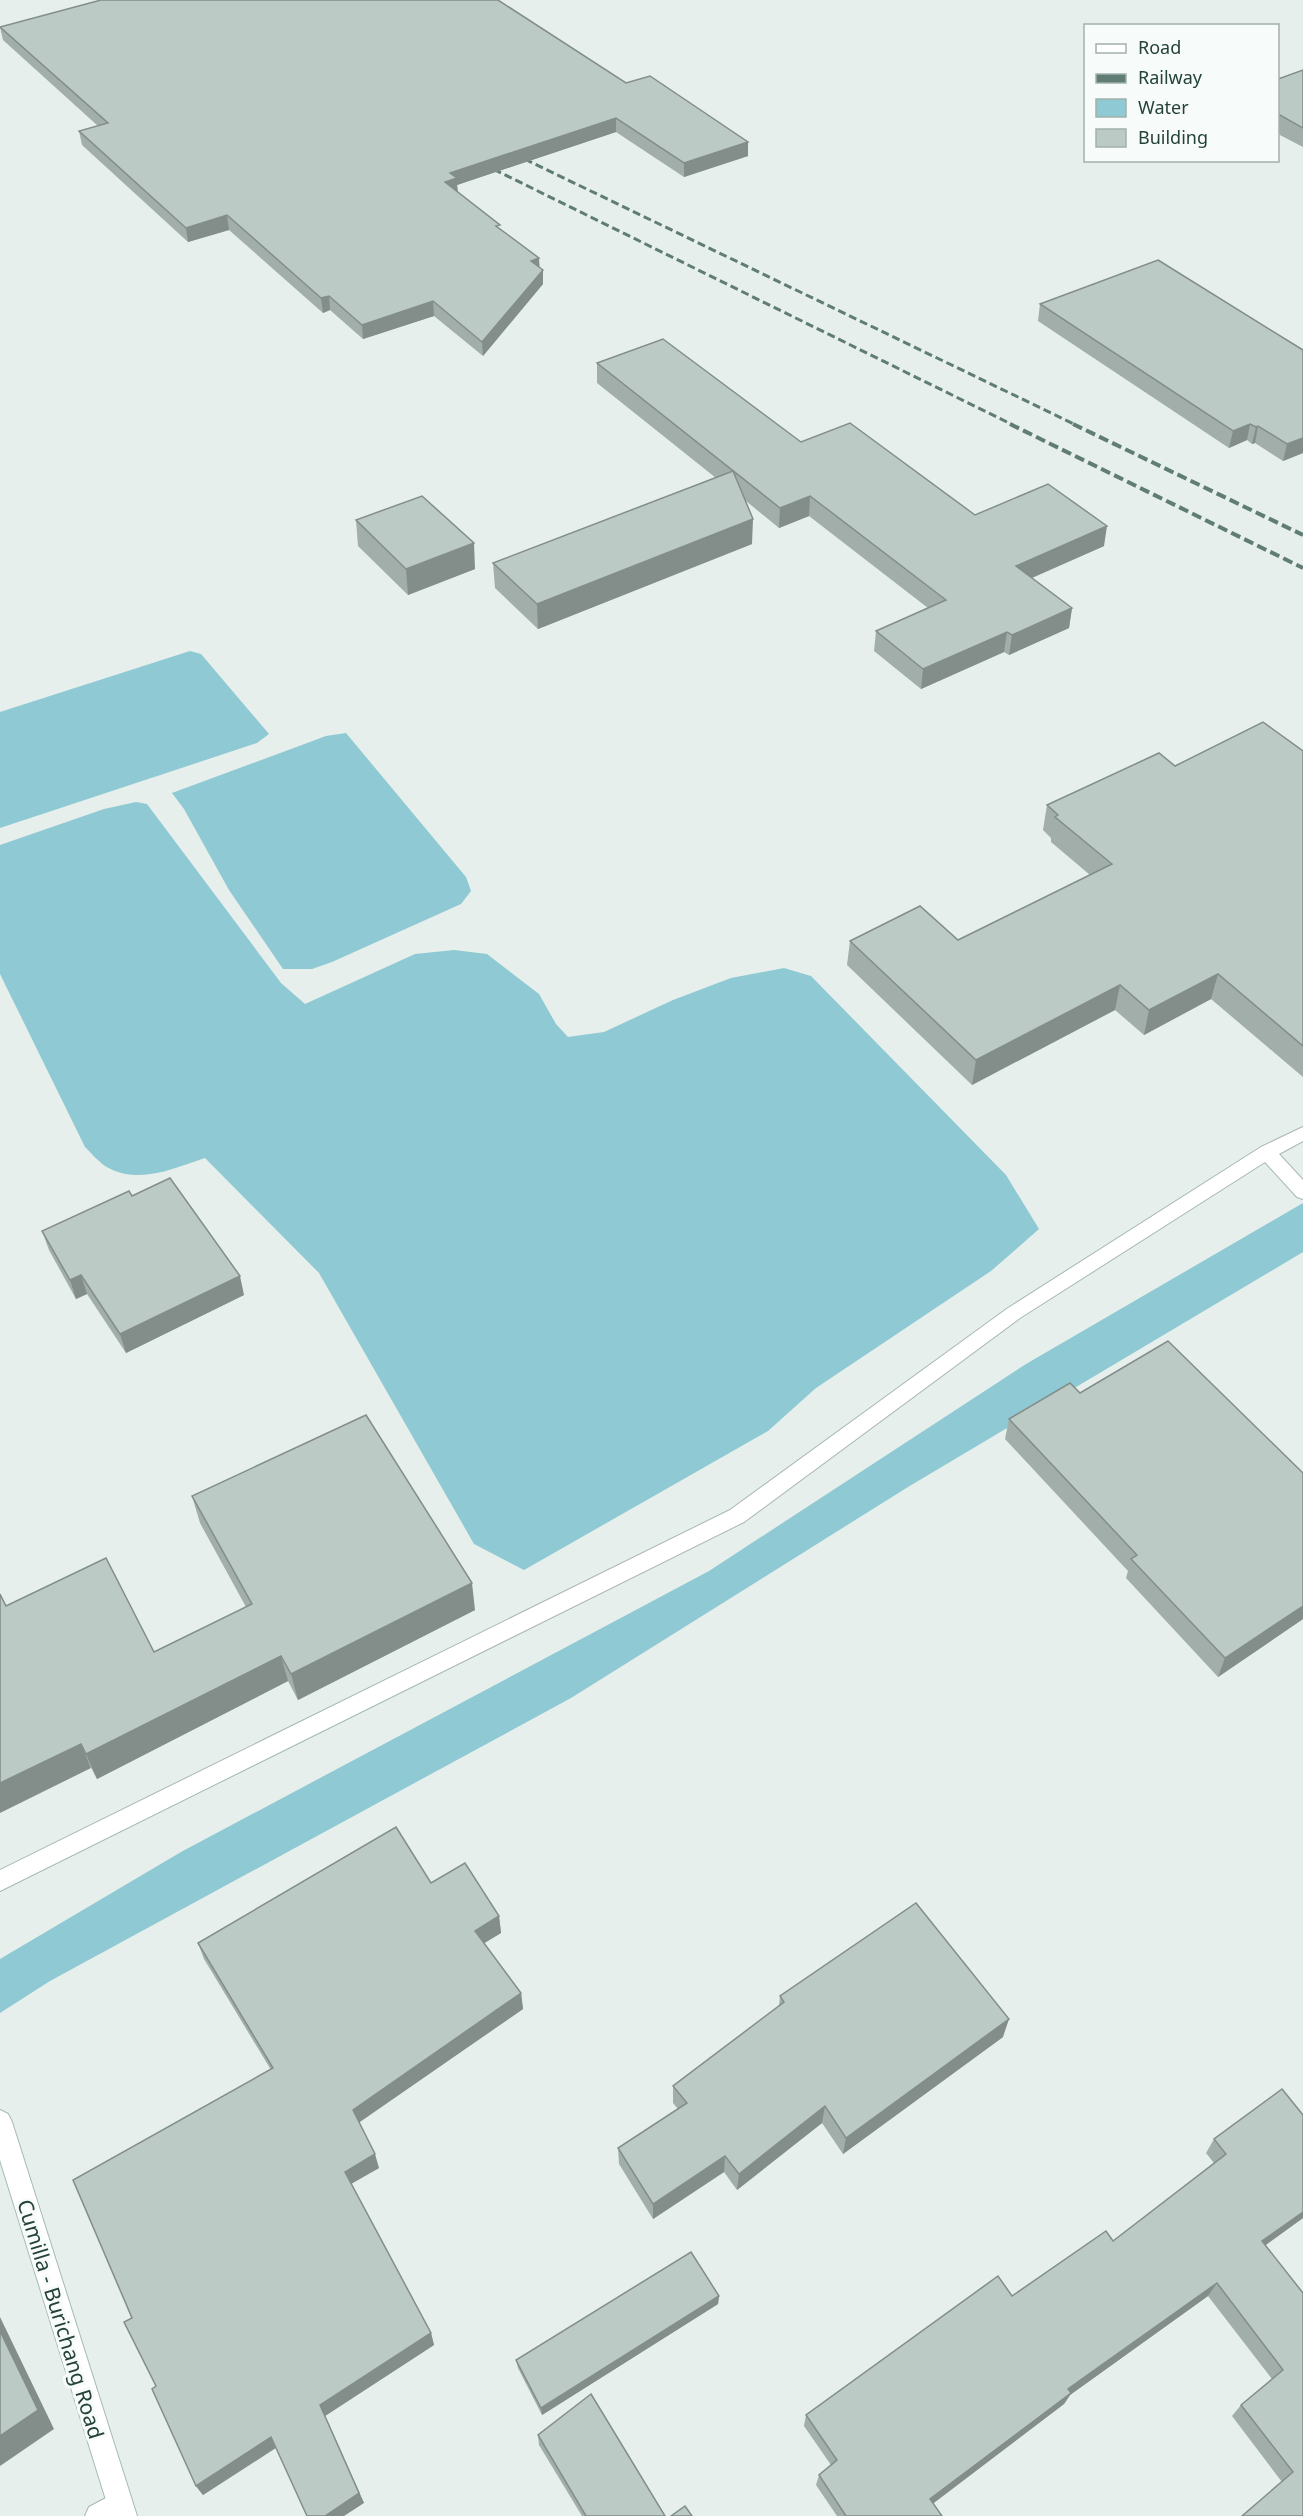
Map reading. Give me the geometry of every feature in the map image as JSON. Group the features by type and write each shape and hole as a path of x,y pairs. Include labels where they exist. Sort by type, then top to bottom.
{"street":[{"path":"0,1881 737,1516 1014,1313 1267,1152 1303,1133"},
{"path":"1267,1152 1302,1191"},
{"name":"Cumilla - Burichang Road","path":"0,2122 113,2512"}],"water":[{"path":"190,651 201,654 269,734 257,743 0,828 0,712"},
{"path":"346,733 466,877 471,891 461,904 332,962 312,969 283,969 229,890 184,809 172,793 326,736"},
{"path":"136,802 147,804 281,983 305,1004 415,954 454,950 487,954 539,994 556,1024 568,1037 604,1032 673,1000 731,978 784,968 811,976 1006,1175 1039,1229 991,1271 816,1388 768,1431 524,1570 474,1544 319,1273 205,1158 156,1173 130,1175 105,1166 85,1147 0,974 0,845 104,809"},
{"path":"1303,1203 1303,1252 908,1487 571,1698 50,1981 0,2013 0,1959 181,1852 709,1571 1026,1364"}],"building":[{"path":"101,0 498,0 626,83 650,76 748,142 684,163 616,118 450,173 457,178 445,182 500,225 496,226 539,258 531,261 543,270 482,342 433,301 362,325 329,296 321,298 227,215 186,228 79,131 108,123 0,27"},
{"path":"1303,70 1303,128 1279,115 1279,79"},
{"path":"1158,260 1303,350 1303,438 1287,444 1258,426 1250,424 1233,431 1040,304"},
{"path":"663,339 801,442 850,423 975,515 1048,484 1107,526 1016,566 1072,608 1012,635 1007,632 923,669 876,631 946,600 810,496 780,508 597,363"},
{"path":"733,471 753,519 537,604 493,563"},
{"path":"422,496 474,543 406,569 356,520"},
{"path":"1263,722 1303,751 1303,1046 1218,974 1149,1010 1120,985 976,1060 850,941 920,906 958,940 1112,864 1055,817 1058,815 1047,805 1159,753 1175,766"},
{"path":"170,1178 240,1276 120,1334 81,1275 70,1280 42,1231 129,1191 132,1196"},
{"path":"1168,1341 1303,1473 1303,1606 1225,1658 1131,1559 1137,1555 1009,1419 1070,1383 1080,1393"},
{"path":"366,1415 472,1583 291,1674 281,1656 86,1754 81,1744 0,1783 0,1594 6,1606 106,1558 154,1652 252,1604 192,1496"},
{"path":"396,1827 431,1883 465,1863 499,1916 475,1931 521,1993 353,2110 375,2154 345,2172 431,2333 320,2405 359,2493 325,2516 307,2516 271,2437 196,2486 152,2389 156,2386 124,2322 132,2318 73,2180 273,2068 198,1943"},
{"path":"916,1903 1009,2019 846,2138 825,2106 739,2174 725,2156 653,2204 618,2148 687,2103 673,2086 784,2002 780,1996"},
{"path":"1282,2089 1303,2115 1303,2212 1262,2241 1303,2293 1303,2516 1242,2516 1293,2472 1241,2405 1283,2370 1217,2283 1068,2389 1071,2393 930,2499 942,2516 846,2516 819,2475 837,2460 806,2415 998,2276 1012,2296 1106,2231 1113,2241 1226,2154 1214,2139"},
{"path":"691,2252 719,2296 541,2408 516,2360"},
{"path":"0,2331 38,2410 0,2436"},
{"path":"591,2394 665,2516 586,2516 538,2435"},
{"path":"685,2506 692,2516 671,2516"}],"railway":[{"path":"514,154 1076,425"},
{"path":"483,164 1013,425"},
{"path":"1010,424 1303,568"},
{"path":"1073,424 1303,535"}]}
